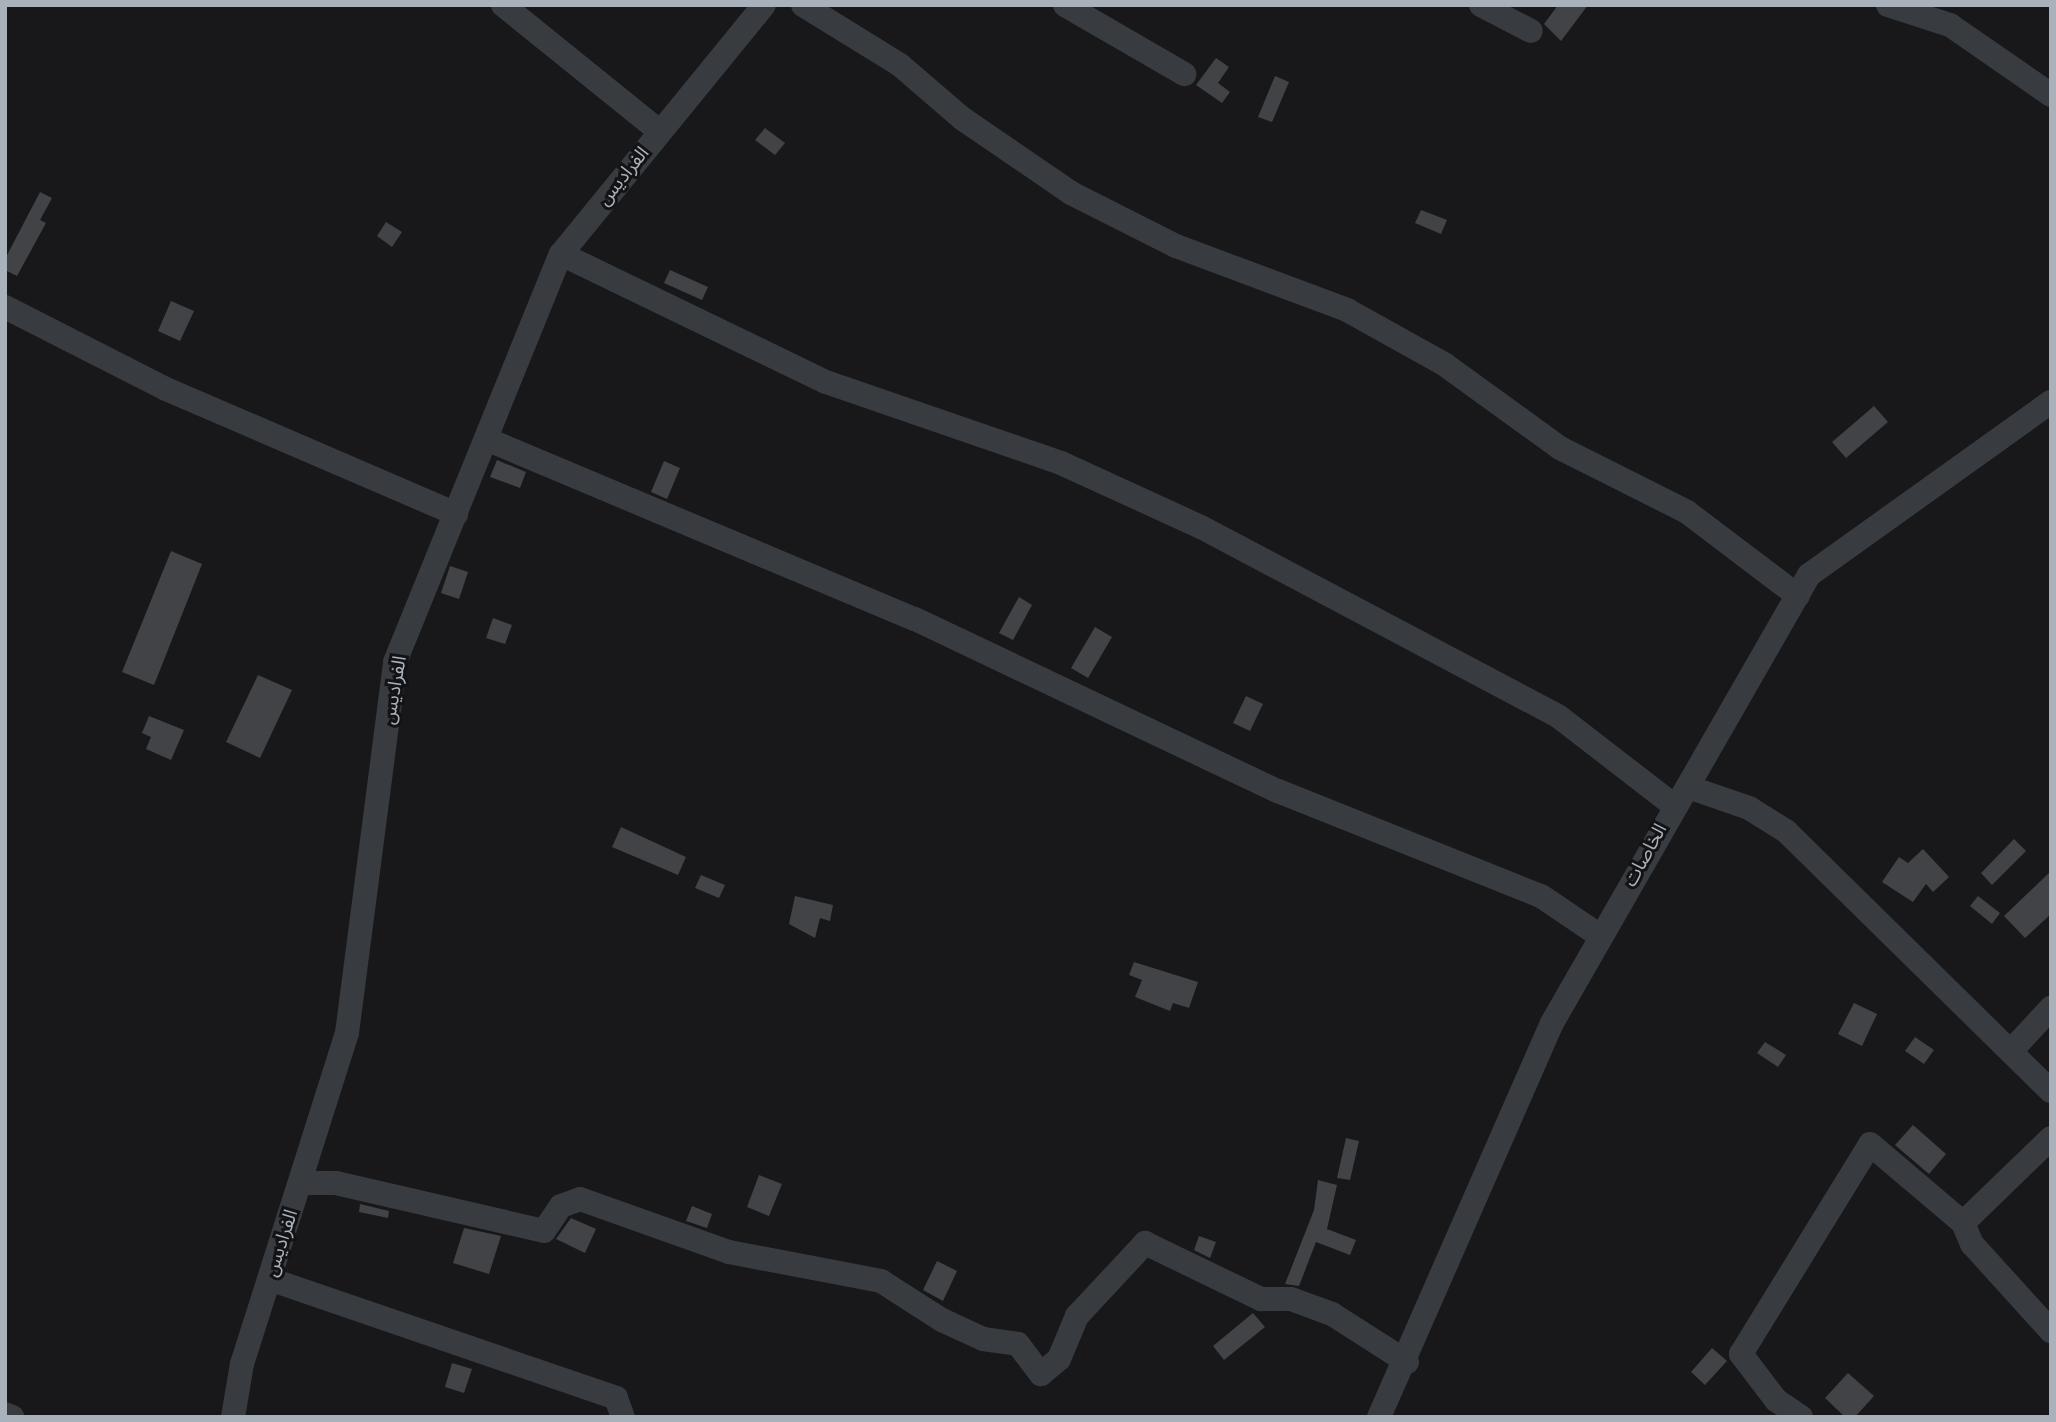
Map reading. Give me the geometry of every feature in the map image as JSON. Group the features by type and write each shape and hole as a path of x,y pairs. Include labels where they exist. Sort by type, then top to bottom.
{"street":[{"path":"503,5 659,131"},
{"name":"الفراديس","path":"233,1417 269,1279 347,1033 395,662 561,254 764,5"},
{"path":"803,5 900,65 963,119 1071,193 1176,246 1347,310 1444,365 1560,448 1688,512 1798,596"},
{"path":"1065,5 1184,74"},
{"path":"1481,5 1531,32"},
{"path":"1888,5 1950,25 2051,94"},
{"path":"561,254 826,382 1062,463 1201,527 1558,716 1680,795 1749,808 1786,831 2051,1091"},
{"path":"5,307 166,389 456,514"},
{"name":"الخاصات","path":"1379,1417 1407,1362 1552,1023 1680,795 1809,575 2051,402"},
{"path":"486,439 902,613 1278,791 1541,896 1600,936"},
{"path":"2011,1051 2051,1008"},
{"path":"1964,1223 2051,1138"},
{"path":"1801,1417 1776,1400 1741,1354 1870,1144 1964,1223 1972,1244 2051,1331"},
{"path":"300,1183 335,1183 544,1231 561,1206 580,1199 729,1252 881,1281 942,1320 982,1339 1018,1344 1041,1374 1059,1359 1077,1316 1145,1243 1261,1299 1291,1299 1332,1314 1407,1362"},
{"path":"269,1279 616,1398 623,1417"},
{"path":"5,1414 12,1417"}],"building":[{"path":"1558,5 1588,5 1561,41 1544,24"},
{"path":"1216,58 1229,67 1218,83 1230,92 1222,103 1196,85"},
{"path":"1275,76 1289,82 1272,122 1258,117"},
{"path":"765,128 785,143 775,155 755,140"},
{"path":"40,192 52,198 40,220 46,223 17,276 5,270 5,259"},
{"path":"1421,210 1447,220 1441,234 1415,223"},
{"path":"386,222 402,232 392,247 377,236"},
{"path":"670,270 708,287 702,300 664,283"},
{"path":"171,301 194,311 180,341 158,331"},
{"path":"1874,406 1888,422 1846,458 1832,442"},
{"path":"497,460 526,472 520,488 490,477"},
{"path":"664,461 680,468 667,499 651,492"},
{"path":"171,551 202,564 154,685 122,672"},
{"path":"450,566 468,572 459,599 441,593"},
{"path":"1019,597 1032,605 1013,640 999,633"},
{"path":"493,618 512,625 505,644 486,638"},
{"path":"1095,627 1112,637 1088,678 1071,668"},
{"path":"258,675 292,690 260,758 226,742"},
{"path":"1246,696 1263,704 1250,731 1233,723"},
{"path":"149,716 184,730 171,760 146,749 151,737 142,733"},
{"path":"621,827 686,857 678,875 612,847"},
{"path":"2014,839 2026,851 1992,885 1981,873"},
{"path":"1923,849 1949,877 1933,892 1926,884 1913,902 1882,882 1899,857 1908,863"},
{"path":"2051,871 2051,914 2025,938 2004,916"},
{"path":"701,875 725,885 719,898 695,888"},
{"path":"795,896 833,905 830,921 820,918 815,938 789,924"},
{"path":"1978,896 2000,913 1992,924 1970,906"},
{"path":"1134,962 1198,982 1189,1008 1173,1003 1170,1011 1135,997 1142,980 1129,975"},
{"path":"1854,1003 1877,1014 1862,1046 1838,1034"},
{"path":"1915,1037 1934,1050 1924,1064 1905,1051"},
{"path":"1765,1042 1786,1055 1778,1067 1757,1053"},
{"path":"1913,1125 1946,1154 1929,1174 1895,1145"},
{"path":"1346,1138 1359,1141 1350,1180 1337,1178"},
{"path":"759,1175 782,1184 769,1216 747,1207"},
{"path":"1318,1180 1337,1185 1327,1229 1356,1240 1350,1255 1316,1242 1299,1286 1285,1284 1314,1210"},
{"path":"360,1204 389,1211 388,1218 359,1212"},
{"path":"692,1206 712,1214 707,1228 686,1221"},
{"path":"571,1218 596,1229 585,1253 556,1239"},
{"path":"464,1228 501,1236 489,1274 453,1263"},
{"path":"1199,1236 1216,1242 1210,1258 1194,1250"},
{"path":"937,1261 957,1271 943,1301 923,1290"},
{"path":"1253,1313 1265,1327 1224,1360 1213,1346"},
{"path":"1712,1348 1727,1361 1705,1385 1691,1372"},
{"path":"452,1363 472,1369 464,1393 445,1387"},
{"path":"1848,1373 1874,1396 1855,1417 1845,1417 1825,1398"}]}
